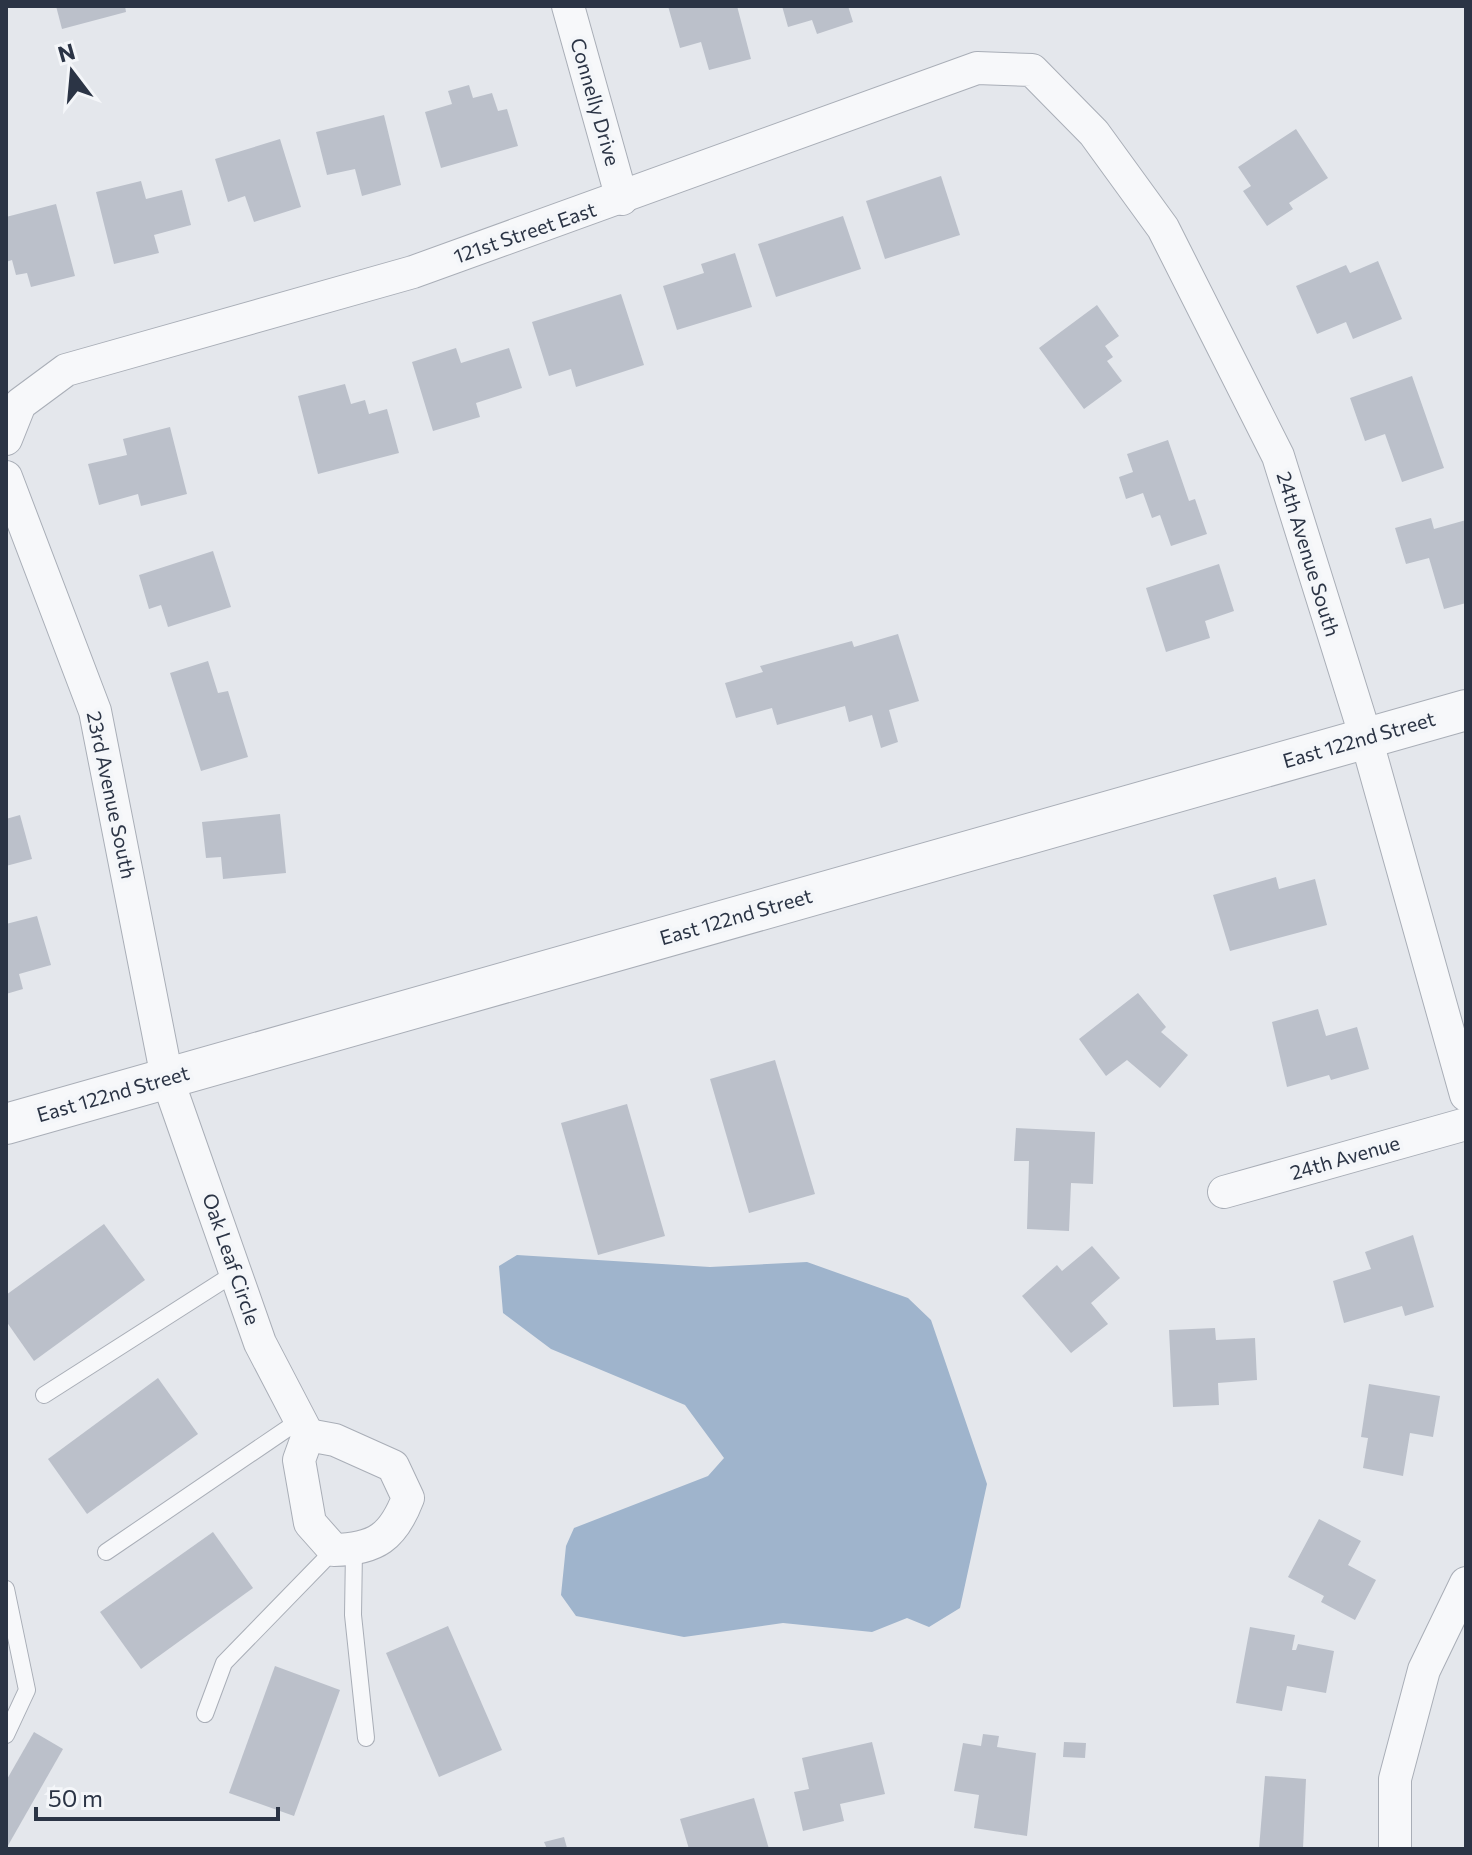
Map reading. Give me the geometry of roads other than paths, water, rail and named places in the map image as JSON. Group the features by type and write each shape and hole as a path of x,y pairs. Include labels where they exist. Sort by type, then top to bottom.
{"street":[{"name":"Connelly Drive","path":"568,6 622,199"},
{"name":"121st Street East","path":"6,439 20,404 66,370 413,272 622,199 977,68 1032,70"},
{"name":"24th Avenue South","path":"1032,70 1094,133 1163,228 1278,456 1366,738 1466,1095"},
{"name":"23rd Avenue South","path":"6,477 95,711 167,1078"},
{"name":"East 122nd Street","path":"6,1124 1466,710"},
{"name":"Oak Leaf Circle","path":"167,1078 260,1343 304,1427"},
{"name":"24th Avenue","path":"1224,1192 1466,1124"},
{"path":"304,1427 393,1466 408,1498 399,1521 382,1540 344,1550 310,1523 299,1460 304,1427"},
{"path":"1395,1849 1395,1779 1424,1670 1466,1583"}],"lane":[{"path":"44,1395 235,1273"},
{"path":"106,1552 304,1427"},
{"path":"205,1714 224,1663 344,1550"},
{"path":"344,1550 366,1738"},
{"path":"6,1589 27,1690 6,1735"}],"water":[{"path":"517,1255 710,1267 807,1262 908,1298 931,1320 987,1484 960,1608 929,1627 907,1618 872,1632 783,1623 684,1637 576,1616 561,1595 566,1546 574,1528 708,1476 724,1458 685,1405 551,1349 503,1313 499,1266"}]}
